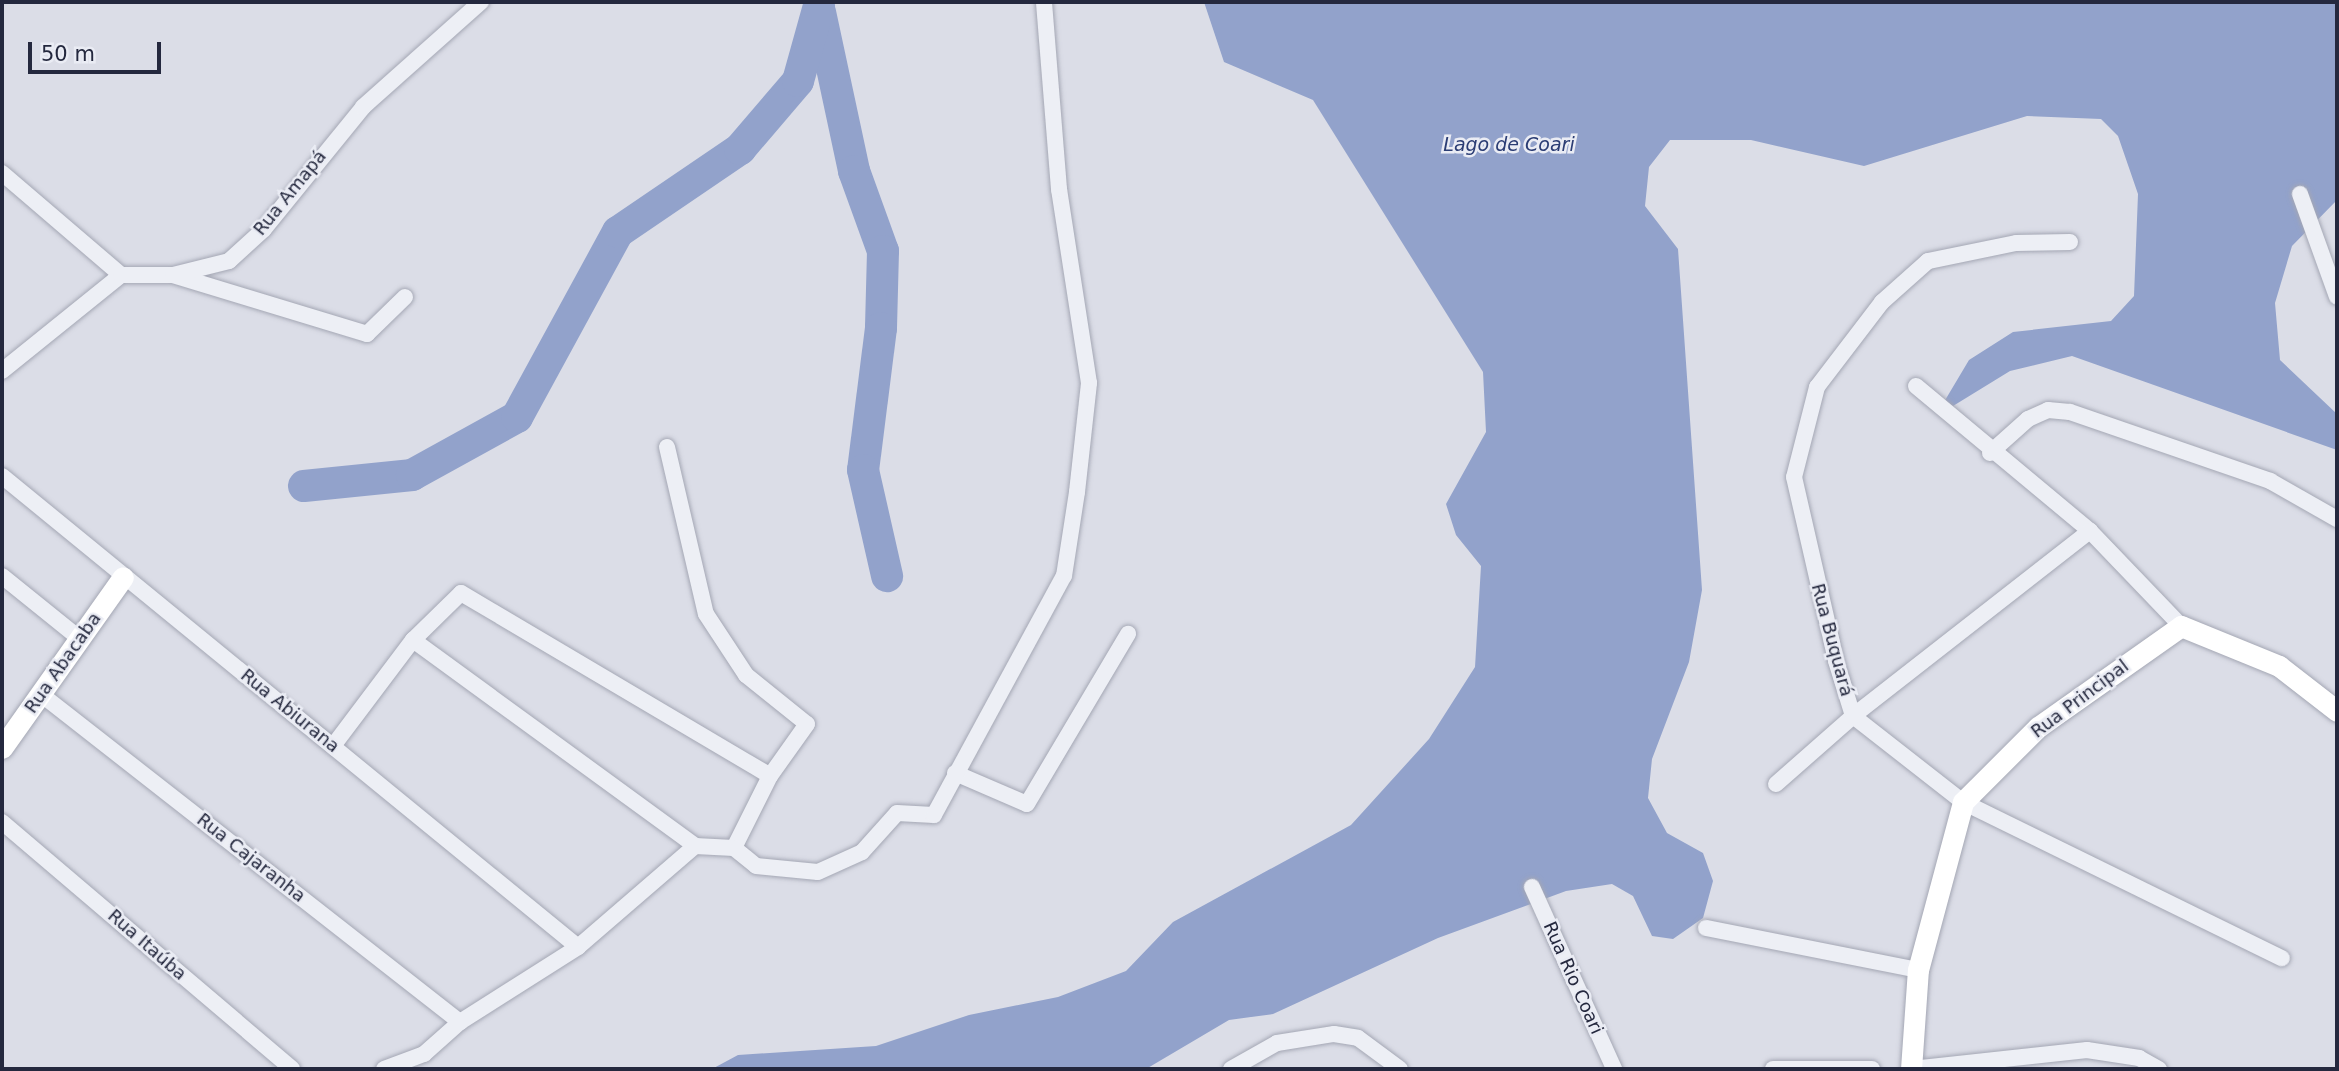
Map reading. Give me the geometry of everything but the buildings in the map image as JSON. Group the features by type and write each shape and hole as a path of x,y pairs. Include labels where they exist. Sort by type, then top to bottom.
{"street":[{"name":"Rua Amapá","path":"121,275 173,275 229,261 264,229 363,107 481,2"},
{"path":"413,640 695,846 734,848 756,866 818,872 862,852 897,813 934,815 1064,576 1078,480 1090,383 1059,189 1044,2"},
{"path":"2,173 121,275 3,365"},
{"path":"2300,194 2337,297"},
{"name":"Rua Buquará","path":"2070,242 2016,243 1928,261 1882,302 1818,387 1794,477 1853,716 1963,802 2282,958"},
{"path":"173,275 367,334 405,297"},
{"path":"1916,386 1990,453 2090,531 2181,626 2278,666 2337,711"},
{"path":"1990,453 2028,419 2048,410 2070,412 2270,481 2337,519"},
{"path":"667,447 706,614 746,675 807,724 770,776 734,848"},
{"name":"Rua Abiurana","path":"2,476 578,947"},
{"path":"1776,784 1853,716 2090,531"},
{"path":"2,576 80,639"},
{"name":"Rua Abacaba","path":"2,748 123,577"},
{"path":"333,746 413,640 461,593 770,776"},
{"name":"Rua Principal","path":"1963,802 2038,727 2181,626"},
{"path":"955,773 1027,804 1128,634"},
{"name":"Rua Cajaranha","path":"42,695 460,1022"},
{"path":"1963,802 1918,970 1911,1069 2087,1050 2139,1058 2159,1069"},
{"name":"Rua Itaúba","path":"2,822 292,1069"},
{"path":"384,1069 424,1054 460,1022 578,947 695,846"},
{"name":"Rua Rio Coari","path":"1532,887 1614,1069"},
{"path":"1706,928 1918,970"},
{"path":"1231,1069 1277,1043 1334,1034 1358,1038 1400,1069"},
{"path":"1773,1069 1872,1069"}],"water":[{"name":"Lago de Coari","path":"1204,2 2337,2 2337,200 2292,246 2275,303 2280,360 2337,414 2337,450 2072,356 2010,371 1953,406 1944,402 1969,360 2013,332 2111,321 2134,296 2138,194 2118,136 2101,119 2027,116 1864,166 1751,140 1670,140 1649,167 1645,206 1678,249 1702,590 1689,662 1652,759 1648,798 1667,833 1703,853 1713,881 1703,918 1673,939 1652,936 1633,896 1612,884 1566,891 1438,938 1273,1014 1229,1020 1146,1069 712,1069 738,1055 876,1046 969,1015 1058,997 1126,971 1173,922 1351,825 1429,739 1475,667 1481,566 1456,535 1446,504 1486,432 1483,372 1313,100 1224,62"}],"waterway":[{"path":"304,486 412,475 517,417 618,232 740,149 798,81 819,6"},
{"path":"820,12 854,171 883,251 881,328 863,470 887,576"}]}
